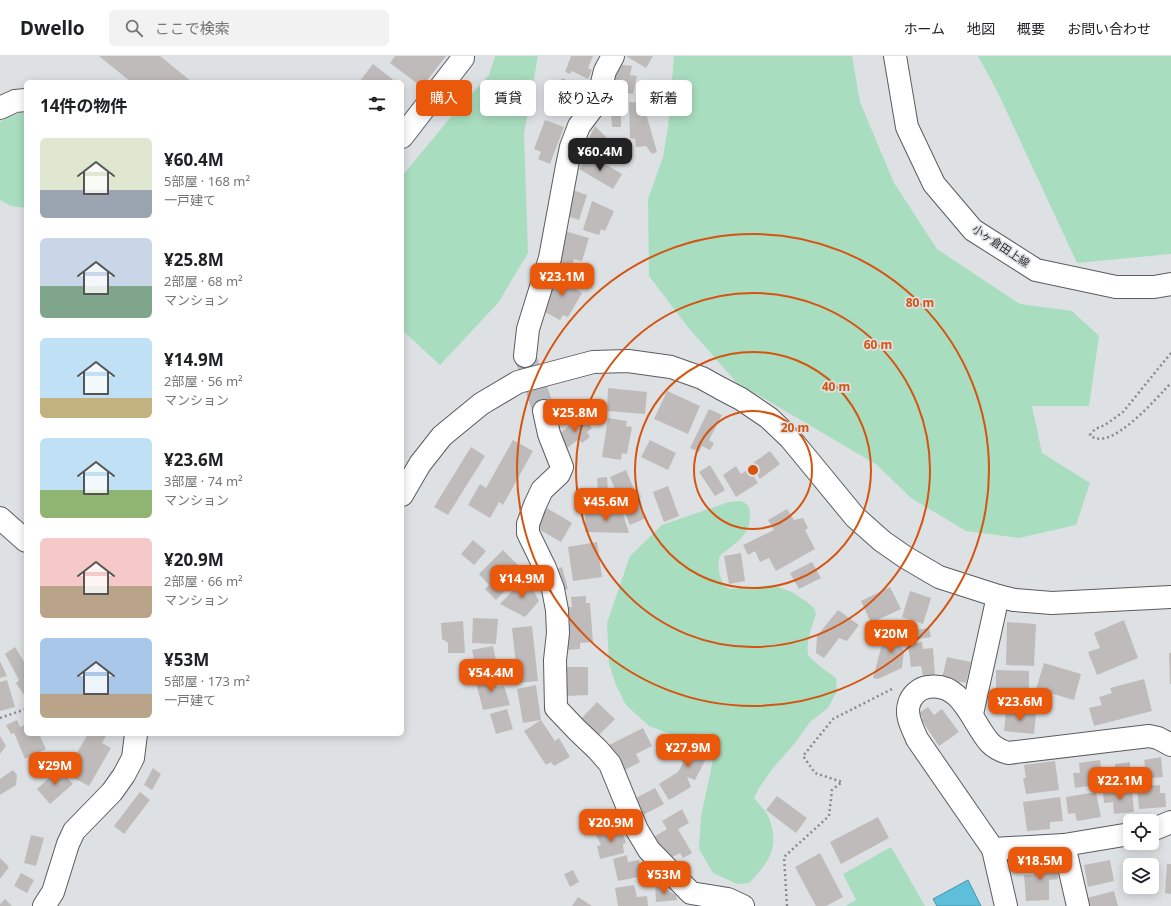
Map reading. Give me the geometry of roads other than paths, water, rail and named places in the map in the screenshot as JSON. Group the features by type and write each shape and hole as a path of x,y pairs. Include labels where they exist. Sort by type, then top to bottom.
{"street":[{"path":"525,356 528,329 550,258 567,166 572,147 579,126 597,102 605,71 613,56"},
{"name":"小ヶ倉田上線","path":"894,56 907,128 934,184 974,230 1036,270 1116,287 1154,287 1171,284"},
{"path":"404,134 463,58"},
{"path":"0,108 15,101 24,100"},
{"path":"404,492 420,464 442,436 481,404 518,382 593,362 628,361 671,367 702,378 741,399 769,418 790,438 855,517 882,541 905,557 939,577 1014,600 1052,603 1171,598"},
{"path":"544,411 549,434 562,467 559,474 542,490 528,524 528,533 545,568 553,589 557,610 558,633 555,660 556,708 610,764 637,830 649,850 691,892 728,899 743,906"},
{"path":"0,518 24,539"},
{"path":"972,714 998,596"},
{"path":"1006,906 993,849 917,739 908,712 909,704 914,694 924,687 932,686 940,687 954,693 972,714 983,735 991,744 1008,753 1149,736 1158,738 1171,745"},
{"path":"44,906 54,892 68,844 74,831 112,792 127,770 133,758 136,736"},
{"path":"1159,827 1171,822"},
{"path":"993,849 1064,845 1123,835"},
{"path":"1064,845 1078,906"}],"water":[{"path":"968,880 981,906 937,906 933,899"}],"tunnel":[{"path":"525,356 544,411"}]}
